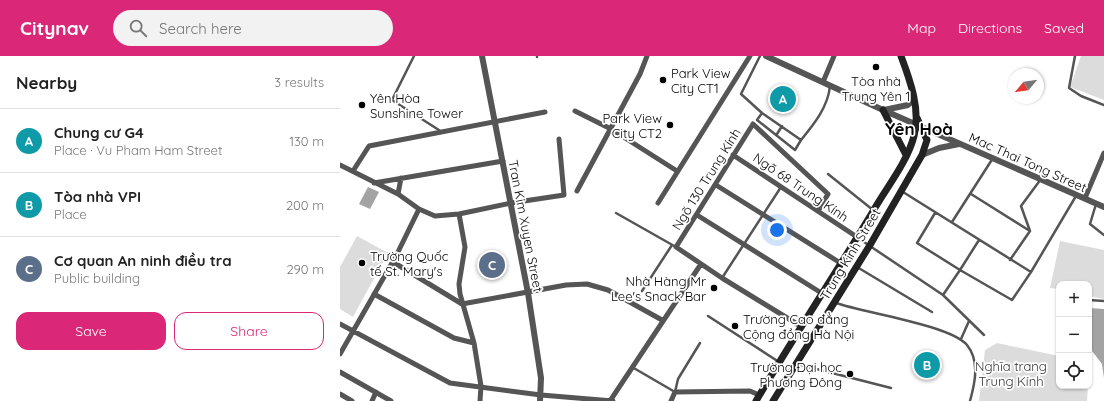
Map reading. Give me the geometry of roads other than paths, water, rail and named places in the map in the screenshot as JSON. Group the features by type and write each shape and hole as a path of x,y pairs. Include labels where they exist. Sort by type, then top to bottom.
{"main road":[{"name":"Trung Kinh Street","path":"773,401 870,245 922,155 927,140 919,126 914,100 901,56"},
{"path":"883,110 906,155"},
{"name":"Trung Kinh Street","path":"757,398 842,264 906,155 919,126"}],"street":[{"name":"Tran Kim Xuyen Street","path":"482,56 528,293 541,378 540,398"},
{"path":"577,191 640,74 647,56"},
{"path":"658,202 750,56"},
{"name":"Mac Thai Tong Street","path":"766,56 958,144 1104,207"},
{"path":"823,82 834,56"},
{"path":"883,110 908,105 914,100"},
{"path":"353,171 369,146 545,112"},
{"path":"575,112 611,129 677,170"},
{"name":"Ngõ 130 Trung Kính","path":"674,246 697,215 753,124 828,194 818,211"},
{"path":"340,165 373,183 398,194 419,209 435,216 459,214 511,203 564,195 559,139"},
{"path":"922,155 939,148 958,144"},
{"path":"1085,198 1104,153"},
{"name":"Ngõ 68 Trung Kính","path":"733,155 857,238"},
{"path":"373,183 503,161"},
{"path":"398,194 401,178"},
{"path":"716,185 842,264"},
{"path":"340,354 393,262 419,209"},
{"path":"459,214 465,247 459,284 462,304 474,343 481,386 480,401"},
{"path":"697,215 822,294"},
{"path":"674,246 722,278 802,327"},
{"path":"393,262 462,304 566,286 587,284 608,290 662,320"},
{"path":"340,324 450,383 462,386 481,386 540,398 611,401 662,320 701,264"},
{"path":"374,294 454,338 474,343"},
{"path":"340,372 391,401"},
{"path":"671,401 676,392 750,391 757,398"},
{"path":"372,401 376,392"},
{"path":"340,394 352,401"}],"lane":[{"path":"414,56 392,100 443,132"},
{"path":"760,56 740,94 762,113 801,140"},
{"path":"1075,56 1069,88 1081,96 1104,105"},
{"path":"757,120 777,134 795,150 820,115 830,95 830,86"},
{"path":"753,124 762,113"},
{"path":"777,134 782,126"},
{"path":"952,222 993,158"},
{"path":"828,174 873,211"},
{"path":"1030,231 1021,206 1041,179"},
{"path":"722,278 781,186"},
{"path":"902,191 1031,272"},
{"path":"971,194 1030,231"},
{"path":"935,213 917,243 1012,300 1031,272 1077,195"},
{"path":"1096,204 1091,214 1090,224 1104,235"},
{"path":"616,213 674,246 642,291"},
{"path":"1010,260 1030,231"},
{"path":"857,238 870,245 944,295 984,335"},
{"path":"944,295 979,240"},
{"path":"856,267 932,312"},
{"path":"1092,300 1104,301"},
{"path":"835,302 931,327 961,339 968,346 976,366 976,377 970,401"},
{"path":"708,316 779,363"},
{"path":"961,339 969,321"},
{"path":"632,367 676,392 678,379 700,343"},
{"path":"796,364 891,388"}],"place":[{"name":"Tòa nhà Trung Yên 1","path":"876,67"},
{"name":"Park View City CT1","path":"663,80"},
{"name":"Chung cư G4","path":"783,99"},
{"name":"Yên Hòa Sunshine Tower","path":"362,105"},
{"name":"Park View City CT2","path":"670,125"},
{"name":"Trường Quốc tế St. Mary's","path":"362,263"},
{"name":"Cơ quan An ninh điều tra","path":"492,265"},
{"name":"Nhà Hàng Mr Lee's Snack Bar","path":"714,288"},
{"name":"Trường Cao đẳng Cộng đồng Hà Nội","path":"735,326"},
{"name":"Tòa nhà VPI","path":"927,365"},
{"name":"Trường Đại học Phương Đông","path":"850,374"}],"district":[{"name":"Yên Hoà","path":"919,128"}],"park label":[{"name":"Nghĩa trang Trung Kính","path":"1011,374"}]}
